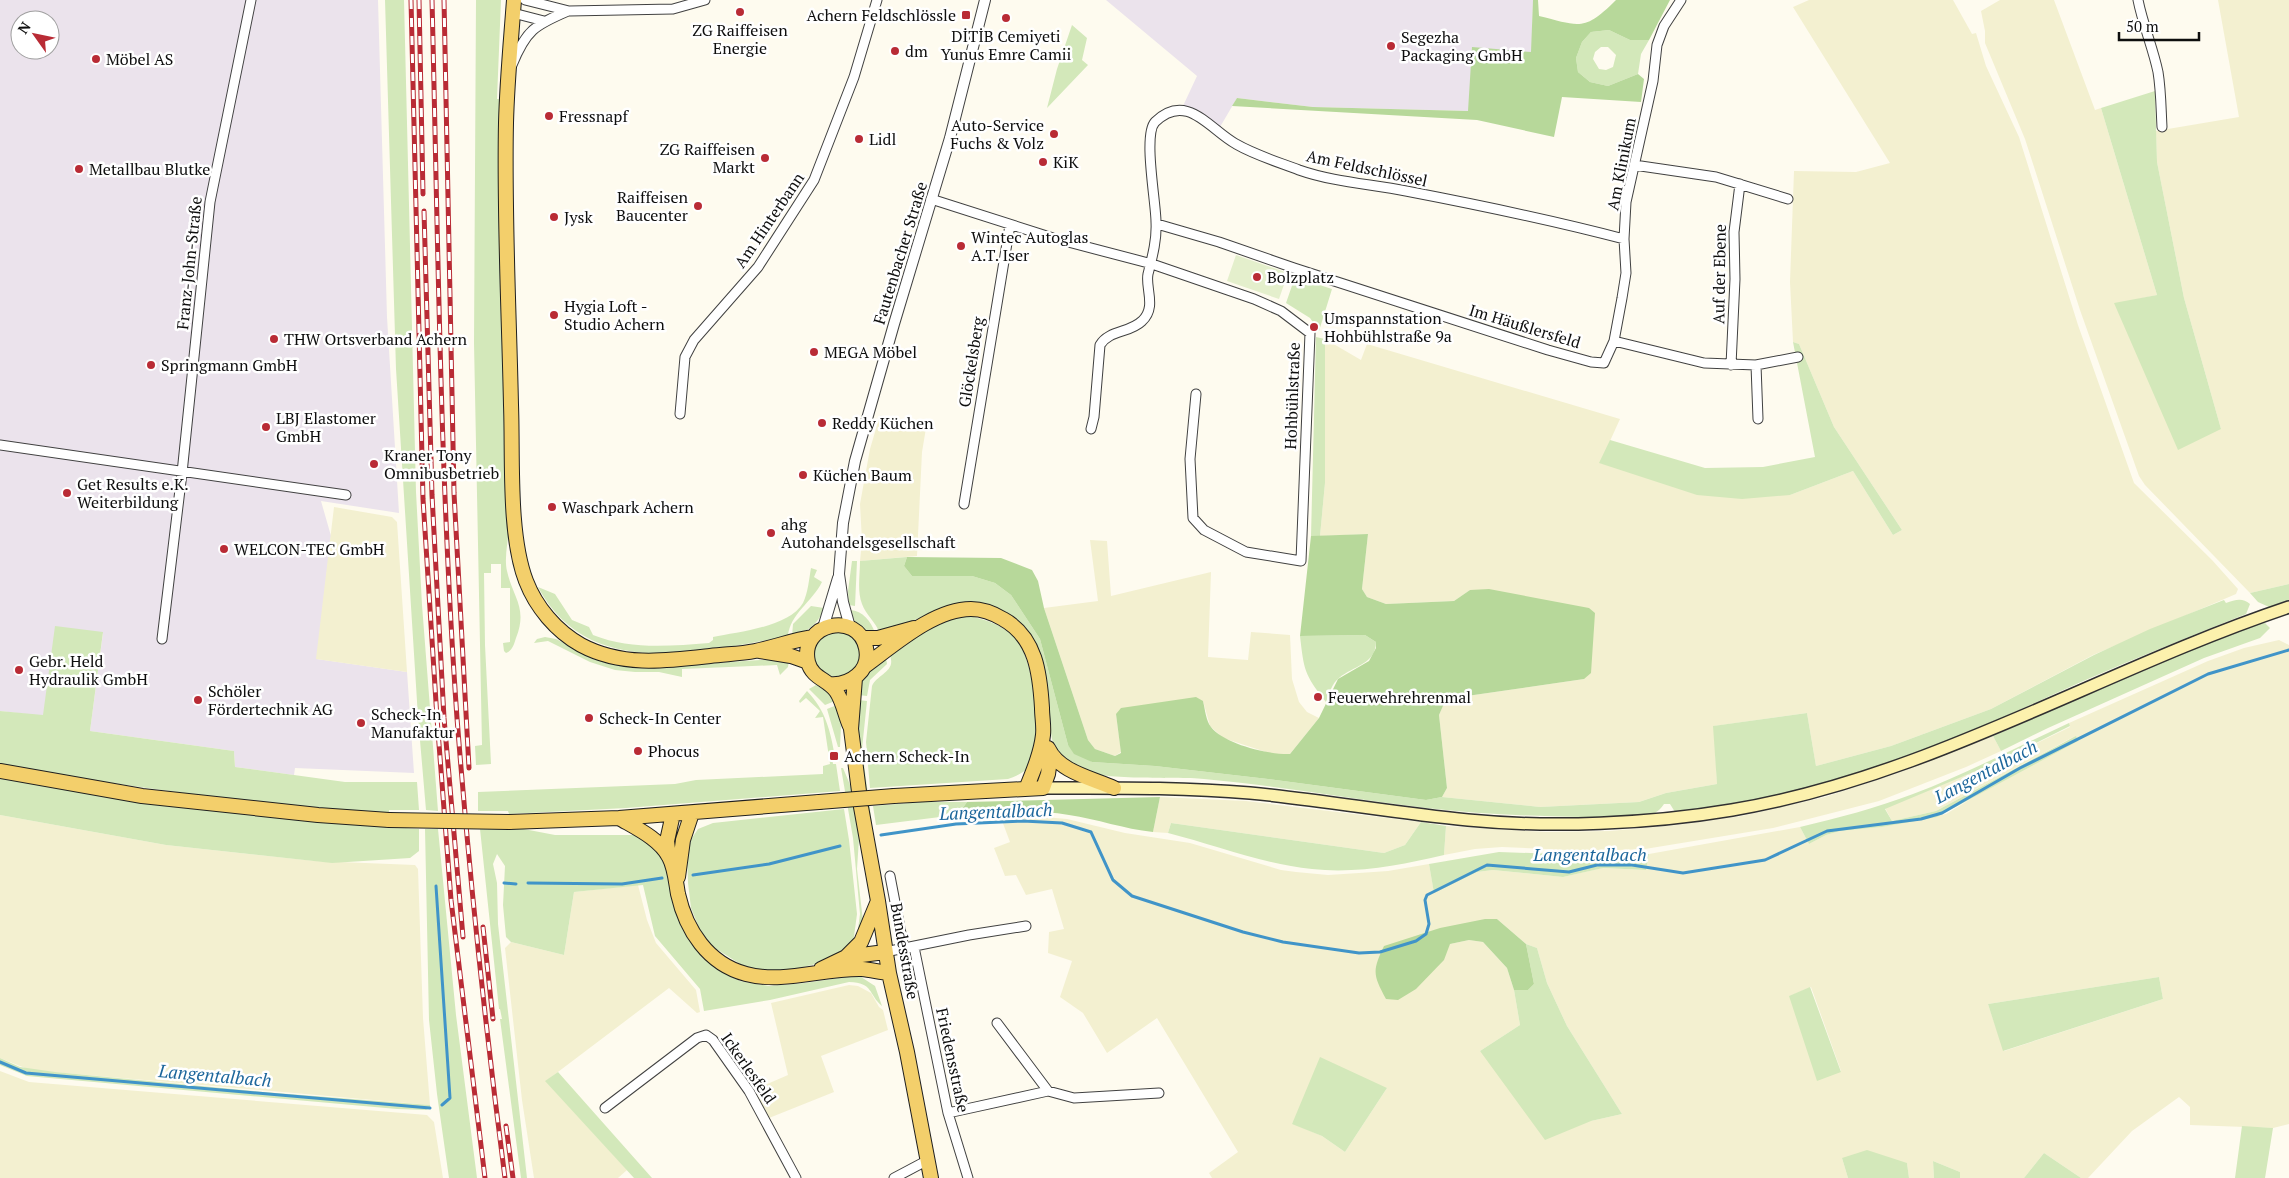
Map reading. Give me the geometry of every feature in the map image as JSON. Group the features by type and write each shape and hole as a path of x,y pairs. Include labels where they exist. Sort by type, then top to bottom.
{"main road":[{"path":"513,7 506,176 513,492 518,552 529,588 544,614 559,629 580,644 602,654 626,660 667,661 757,651 791,640 812,637"},
{"path":"0,771 142,796 318,815 389,820 509,822 619,818 894,796 1043,788 1114,788 1134,786 1246,793 1328,801 1453,818 1535,824 1598,823 1730,811 1831,788 1930,755 2140,664 2289,607"},
{"path":"863,638 878,638 917,628 949,613 970,609 989,612 1007,621 1018,630 1024,637 1035,659 1041,696 1043,735 1033,772 1026,789"},
{"path":"851,729 841,701 829,684 816,676 808,662 808,645 812,637 823,628 832,625 850,627 863,638 867,656 865,666"},
{"path":"829,684 843,684 855,678 865,666 917,628"},
{"path":"757,651 791,656 808,662"},
{"path":"851,729 855,678"},
{"name":"Bundesstraße","path":"851,729 861,807 885,952 908,1052 931,1178"},
{"path":"1043,735 1051,753 1067,768 1114,788"},
{"path":"1043,788 1048,774 1051,753"},
{"path":"677,884 683,840 692,812"},
{"path":"673,814 667,841 669,857 683,912 690,929 700,944 713,956 727,966 743,973 760,977 778,978 861,969 889,973"},
{"path":"619,818 652,839 669,857"},
{"path":"846,957 861,942 878,901"},
{"path":"811,974 846,957 885,952"}],"street":[{"name":"Franz-John-Straße","path":"162,639 182,473 210,202 252,0"},
{"path":"526,0 568,11 672,9 705,0"},
{"name":"Am Hinterbann","path":"680,414 685,357 694,340 758,267 814,180 854,77 877,0"},
{"name":"Fautenbacher Straße","path":"823,628 839,574 843,523 855,461 950,138 985,0"},
{"name":"Am Klinikum","path":"1614,341 1626,273 1624,239 1626,202 1653,82 1657,45 1664,26 1681,0"},
{"path":"2138,0 2157,71 2161,93 2162,127"},
{"path":"513,7 544,21"},
{"path":"509,74 521,42 527,34 544,21 568,11"},
{"name":"Am Feldschlössel","path":"1091,429 1094,417 1100,345 1106,338 1143,320 1150,300 1147,276 1152,264 1157,224 1149,137 1156,122 1164,115 1178,110 1195,113 1236,144 1300,170 1354,183 1538,217 1624,239"},
{"path":"1634,165 1716,177 1788,199"},
{"name":"Auf der Ebene","path":"1731,365 1735,279 1734,232 1740,184"},
{"name":"Hohbühlstraße","path":"931,199 1010,225 1152,264 1254,299 1281,311 1310,334 1301,561 1246,552 1204,530 1193,518 1190,459 1196,394"},
{"name":"Im Häußlersfeld","path":"1157,224 1219,242 1294,268 1591,362 1604,363 1614,341"},
{"name":"Glöckelsberg","path":"964,504 1010,225"},
{"path":"1614,341 1704,363 1756,365 1798,358"},
{"path":"1756,365 1758,419"},
{"path":"0,445 182,473 346,495"},
{"name":"Fautenbacher Straße","path":"839,574 843,602 850,627"},
{"path":"890,876 904,949"},
{"path":"885,952 1026,926"},
{"name":"Friedensstraße","path":"914,947 948,1113 968,1178"},
{"path":"997,1023 1048,1091"},
{"name":"Ickerlesfeld","path":"605,1108 697,1038 706,1035 713,1040 749,1091 796,1178"},
{"path":"948,1113 1048,1091 1074,1098 1159,1093"},
{"path":"894,1178 928,1160"}],"shaded area":[{"path":"0,0 378,0 387,317 399,513 321,501 331,536 317,659 407,672 414,773 295,768 294,775 235,767 234,751 90,731 103,633 43,716 0,711"},
{"path":"1106,0 1533,0 1532,53 1469,111 1313,107 1237,98 1220,127 1183,106 1197,76"},
{"path":"1809,0 1953,0 1972,34 1976,33 1986,66 2019,137 2078,325 2134,483 2212,560 2238,589 2236,594 2093,655 1991,709 1891,746 1816,766 1807,713 1714,726 1717,784 1666,793 1639,802 1540,807 1442,797 1447,788 1439,715 1446,699 1584,679 1470,590 1454,601 1386,604 1367,597 1362,589 1368,534 1320,536 1325,483 1325,339 1361,360 1367,344 1620,419 1600,463 1790,495 1853,471 1893,535 1902,530 1834,427 1799,344 1793,342 1790,282 1794,171 1856,172 1890,163 1793,7"},
{"path":"2000,0 2054,0 2095,110 2101,108 2157,295 2115,304 2221,429 2184,298 2157,162 2156,131 2239,117 2218,0 2289,0 2289,584 2250,593 2145,485 2139,476 2080,310 2025,139 1985,43 1981,11"},
{"path":"880,415 926,428 922,452 917,556 860,561 862,541 860,504 870,449"},
{"path":"334,507 392,517 397,522 407,672 316,659"},
{"path":"1090,540 1107,541 1111,596 1211,572 1208,657 1248,660 1251,632 1290,635 1292,679 1299,702 1307,712 1319,718 1290,754 1275,755 1223,738 1210,726 1203,701 1116,714 1121,752 1115,756 1095,749 1088,740 1044,608 1098,601"},
{"path":"2279,640 2289,645 2289,1124 2273,1128 2190,1125 2190,1107 2179,1097 2132,1131 2088,1178 2081,1178 2044,1153 2024,1178 1960,1178 1960,1172 1933,1161 1934,1178 1909,1178 1907,1163 1842,1158 1848,1178 1212,1178 1209,1173 1238,1152 1157,1018 1107,1053 1083,1013 1060,997 1072,961 1048,953 1049,932 1064,929 1052,889 1026,895 1016,875 1005,876 994,848 1010,842 1001,818 1044,817 1067,819 1125,833 1190,843 1281,870 1296,872 1328,875 1388,871 1429,864 1434,892 1477,872 1493,870 1563,877 1602,868 1646,870 1649,854 1800,827 1809,844 1826,835 1840,831 1882,827 1946,814 2075,736 1936,811 1892,821 1885,808 2002,760 2070,727 2069,723 2208,661 2244,648","holes":["1497,919 1526,944 1537,948 1547,983 1567,1026 1622,1114 1591,1121 1480,1051 1520,1025 1514,990 1507,968 1483,942 1469,940 1450,944","2159,977 2163,999 2004,1051 1988,1004","1811,987 1841,1072 1790,996","1387,1088 1345,1152 1322,1136 1292,1123"]},
{"path":"1993,736 2001,751 1966,767 1879,801 1773,828 1645,849 1591,851 1502,847 1475,849 1444,855 1446,826 1546,832 1610,831 1677,825 1742,816 1825,797 1895,774"},
{"path":"1160,797 1246,801 1421,822 1405,845 1384,853 1171,823 1168,833 1153,832"},
{"path":"0,815 166,845 315,861 415,865 418,869 423,1018 430,1105 30,1070 0,1058"},
{"path":"638,885 647,920 656,943 696,990 700,1012 697,1013 669,988 546,1081 627,1170 618,1178 534,1178 522,1100 505,948 511,942 564,955 574,892"},
{"path":"849,985 858,986 871,993 879,1007 883,1010 888,1030 821,1056 834,1092 769,1118 753,1090 788,1075 771,1003"},
{"path":"0,1071 29,1082 427,1115 434,1122 443,1178 0,1178"}],"green space":[{"path":"385,0 404,0 416,492 422,605 438,811 426,810 418,717 396,369"},
{"path":"476,0 501,0 497,99 500,99 509,528 506,561 507,571 520,611 520,619 514,645 506,653 503,643 510,642 510,588 501,588 501,564 491,564 491,573 484,573 485,645 491,764 476,765 475,746 482,745 474,343"},
{"path":"1533,0 1538,0 1539,16 1581,24 1596,17 1616,0 1670,0 1649,40 1630,40 1609,30 1591,32 1582,42 1576,58 1578,72 1590,82 1608,86 1638,74 1644,79 1641,102 1562,97 1554,137 1477,120 1232,106 1237,98 1313,107 1468,111 1472,47 1531,52"},
{"path":"1072,25 1087,38 1082,60 1088,65 1047,108 1057,69"},
{"path":"1609,30 1630,40 1649,40 1641,54 1638,74 1608,86 1590,82 1578,72 1576,58 1582,42 1591,32","holes":["1601,47 1608,47 1616,55 1613,67 1606,70 1599,69 1593,59 1595,52"]},
{"path":"2155,91 2157,162 2184,298 2221,429 2178,450 2114,303 2157,295 2101,108"},
{"name":"Bolzplatz","path":"1236,255 1288,273 1279,299 1227,281"},
{"path":"1295,277 1332,289 1319,331 1310,318 1286,303"},
{"path":"1316,337 1325,339 1325,483 1320,536 1311,536"},
{"path":"1793,342 1799,344 1834,427 1902,530 1893,535 1853,471 1790,495 1742,499 1697,495 1599,463 1610,440 1705,468 1763,467 1815,457"},
{"path":"1368,534 1362,589 1367,597 1386,604 1454,601 1470,590 1489,589 1589,608 1595,613 1591,673 1584,679 1446,699 1439,715 1447,788 1442,797 1426,800 1155,766 1092,762 1074,754 1068,745 1040,639 1011,595 995,583 972,576 912,576 904,566 907,557 1001,558 1032,570 1038,581 1044,608 1088,740 1095,749 1115,756 1121,753 1116,714 1121,708 1196,697 1203,701 1211,727 1226,739 1271,753 1290,754 1319,718 1338,679 1369,661 1376,648 1376,642 1365,635 1300,636 1311,536"},
{"path":"907,557 904,566 912,576 972,576 995,583 1011,595 1040,639 1068,745 1092,762 1155,766 1426,800 1442,797 1540,807 1639,802 1666,793 1717,784 1713,726 1807,713 1816,766 1891,746 1991,709 2094,655 2150,629 2224,600 2226,603 2241,600 2250,604 2246,614 2163,647 1951,739 1851,776 1782,794 1675,812 1670,804 1664,804 1655,812 1641,815 1597,817 1543,816 1426,808 1204,779 1120,777 1089,772 1078,768 1065,761 1054,747 1044,670 1040,655 1034,641 1025,628 1013,617 997,608 981,603 966,603 951,605 937,610 880,634 860,599 860,561"},
{"path":"852,561 857,561 855,606 849,605 848,591"},
{"path":"811,568 817,570 814,577 822,582 793,621 788,636 684,653 649,653 616,648 586,637 560,617 538,587 555,594 572,620 589,627 593,635 607,640 650,646 709,643 713,640 713,637 762,627 787,618 803,603"},
{"path":"2289,584 2289,600 2269,607 2258,602 2250,593"},
{"path":"811,606 824,608 819,619 808,629 792,636 793,624"},
{"path":"850,610 859,612 866,617 875,633 866,631 859,626 853,619"},
{"path":"969,616 1003,628 1014,637 1025,654 1033,685 1036,720 1034,752 1029,767 1008,779 870,788 866,742 872,686 889,668 891,660 889,654 914,637 949,619"},
{"path":"2265,623 2270,628 2260,638 2204,658 2001,751 1993,736 2221,637 2256,624"},
{"path":"55,626 103,632 90,731 234,751 235,767 345,782 417,782 419,810 389,810 389,813 242,800 145,788 0,765 0,711 43,715"},
{"path":"832,631 842,631 856,641 860,654 856,667 850,673 842,677 832,677 818,667 814,659 814,649 824,635"},
{"path":"1365,635 1376,642 1372,655 1363,664 1334,683 1326,702 1313,685 1306,671 1300,636"},
{"path":"545,637 556,639 600,661 635,668 777,659 789,660 788,667 780,675 777,665 682,669 682,677 659,672 615,670 590,662 548,641 534,643 537,639"},
{"path":"886,657 887,664 870,680 867,696 858,695 861,683 867,673"},
{"path":"816,685 830,693 835,701 825,705 809,689"},
{"path":"807,691 819,706 829,730 835,757 832,758 833,764 836,764 840,791 626,808 509,814 508,811 478,811 478,792 675,784 696,780 823,774 823,766 830,764 823,717 815,718 820,711 806,698 800,703 799,701"},
{"path":"858,700 867,701 862,749 872,824 870,824 858,731"},
{"path":"837,705 841,726 840,747 838,747 827,709"},
{"path":"2069,723 2070,726 2002,760 1885,809 1892,821 1936,811 2076,736 2078,741 1937,817 1882,827 1840,831 1826,835 1809,844 1800,827 1885,804 1913,794 1972,769"},
{"path":"841,768 843,768 851,787 859,839 857,869 863,921 857,936 860,914 853,838"},
{"path":"0,778 206,810 419,829 419,851 410,858 332,863 166,845 0,815"},
{"path":"1160,797 1153,832 1056,813 964,814 962,809 967,802"},
{"path":"921,802 967,802 962,809 964,814 876,825 873,806"},
{"path":"844,809 857,914 853,944 850,948 824,962 787,971 765,971 745,967 713,947 700,930 691,908 687,852 692,838 698,829 713,823"},
{"path":"1421,822 1446,826 1444,855 1395,865 1345,870 1294,867 1239,854 1168,833 1171,823 1384,853 1405,845"},
{"path":"508,826 555,835 634,835 639,837 652,846 662,859 704,956 719,970 740,981 769,986 858,975 875,986 882,1006 863,984 849,982 770,1000 704,1011 700,989 655,936 643,885 574,892 564,955 511,942 506,937 503,905 505,866 497,854 493,864 497,883 498,924 527,1178 521,1178 500,1019 502,1019 499,1009 480,829 508,829"},
{"path":"425,829 438,829 456,1015 477,1178 449,1178 429,1020"},
{"path":"1499,852 1586,855 1649,854 1646,870 1603,868 1563,877 1493,870 1477,872 1434,893 1429,864"},
{"path":"1485,919 1497,919 1526,944 1534,984 1528,990 1514,990 1507,968 1483,942 1469,940 1450,944 1444,960 1416,989 1398,1000 1386,999 1376,978 1377,961 1384,946 1440,928"},
{"path":"1526,944 1537,948 1547,983 1567,1026 1622,1114 1591,1121 1545,1140 1480,1051 1520,1025 1514,990 1528,990 1534,984"},
{"path":"2159,977 2163,999 2003,1051 1988,1004"},
{"path":"1810,987 1841,1072 1817,1081 1789,996"},
{"path":"1320,1057 1387,1088 1345,1152 1322,1136 1292,1124"},
{"path":"0,1058 20,1067 55,1072 263,1092 430,1105 430,1108 426,1110 397,1109 27,1076 0,1065"},
{"path":"558,1072 652,1178 634,1178 545,1081"},
{"path":"2242,1126 2273,1128 2265,1178 2235,1178"},
{"path":"1867,1150 1907,1163 1909,1178 1848,1178 1842,1158"},
{"path":"2044,1153 2081,1178 2024,1178"},
{"path":"1933,1161 1960,1172 1960,1178 1934,1178"}],"waterway":[{"name":"Langentalbach","path":"881,835 956,824 1023,821 1062,823 1091,832 1113,880 1132,896 1243,932 1283,942 1359,953 1380,952 1416,941 1426,934 1429,924 1425,900 1427,895 1487,865 1569,872 1597,865 1632,865 1683,873 1765,860 1827,831 1921,819 1942,813 2020,768 2208,674 2289,650"},
{"name":"Langentalbach","path":"693,875 769,864 840,846"},
{"name":"Langentalbach","path":"528,883 622,884 662,878"},
{"name":"Langentalbach","path":"504,883 516,884"},
{"name":"Langentalbach","path":"436,886 450,1098 442,1105"},
{"name":"Langentalbach","path":"0,1062 26,1073 430,1108"}],"railway":[{"path":"411,0 423,499 451,900 485,1178"},
{"path":"419,0 423,194"},
{"path":"432,0 440,359 451,628 472,891 505,1178"},
{"path":"444,0 454,493 469,768"},
{"path":"424,211 432,495 444,718 463,937"},
{"path":"483,927 493,1019"},
{"path":"506,1126 513,1178"}],"place":[{"name":"ZG Raiffeisen Energie","path":"740,12"},
{"name":"Achern Feldschlössle","path":"966,15"},
{"name":"DİTİB Cemiyeti Yunus Emre Camii","path":"1006,18"},
{"name":"Segezha Packaging GmbH","path":"1391,46"},
{"name":"dm","path":"895,51"},
{"name":"Möbel AS","path":"96,59"},
{"name":"Fressnapf","path":"549,116"},
{"name":"Auto-Service Fuchs & Volz","path":"1054,134"},
{"name":"Lidl","path":"859,139"},
{"name":"ZG Raiffeisen Markt","path":"765,158"},
{"name":"KiK","path":"1043,162"},
{"name":"Metallbau Blutke","path":"79,169"},
{"name":"Raiffeisen Baucenter","path":"698,206"},
{"name":"Jysk","path":"554,217"},
{"name":"Wintec Autoglas A.T. Iser","path":"961,246"},
{"name":"Bolzplatz","path":"1257,277"},
{"name":"Hygia Loft - Studio Achern","path":"554,315"},
{"name":"Umspannstation Hohbühlstraße 9a","path":"1314,327"},
{"name":"THW Ortsverband Achern","path":"274,339"},
{"name":"MEGA Möbel","path":"814,352"},
{"name":"Springmann GmbH","path":"151,365"},
{"name":"Reddy Küchen","path":"822,423"},
{"name":"LBJ Elastomer GmbH","path":"266,427"},
{"name":"Kraner Tony Omnibusbetrieb","path":"374,464"},
{"name":"Küchen Baum","path":"803,475"},
{"name":"Get Results e.K. Weiterbildung","path":"67,493"},
{"name":"Waschpark Achern","path":"552,507"},
{"name":"ahg Autohandelsgesellschaft","path":"771,533"},
{"name":"WELCON-TEC GmbH","path":"224,549"},
{"name":"Gebr. Held Hydraulik GmbH","path":"19,670"},
{"name":"Feuerwehrehrenmal","path":"1318,697"},
{"name":"Schöler Fördertechnik AG","path":"198,700"},
{"name":"Scheck-In Center","path":"589,718"},
{"name":"Scheck-In Manufaktur","path":"361,723"},
{"name":"Phocus","path":"638,751"},
{"name":"Achern Scheck-In","path":"834,756"}]}
